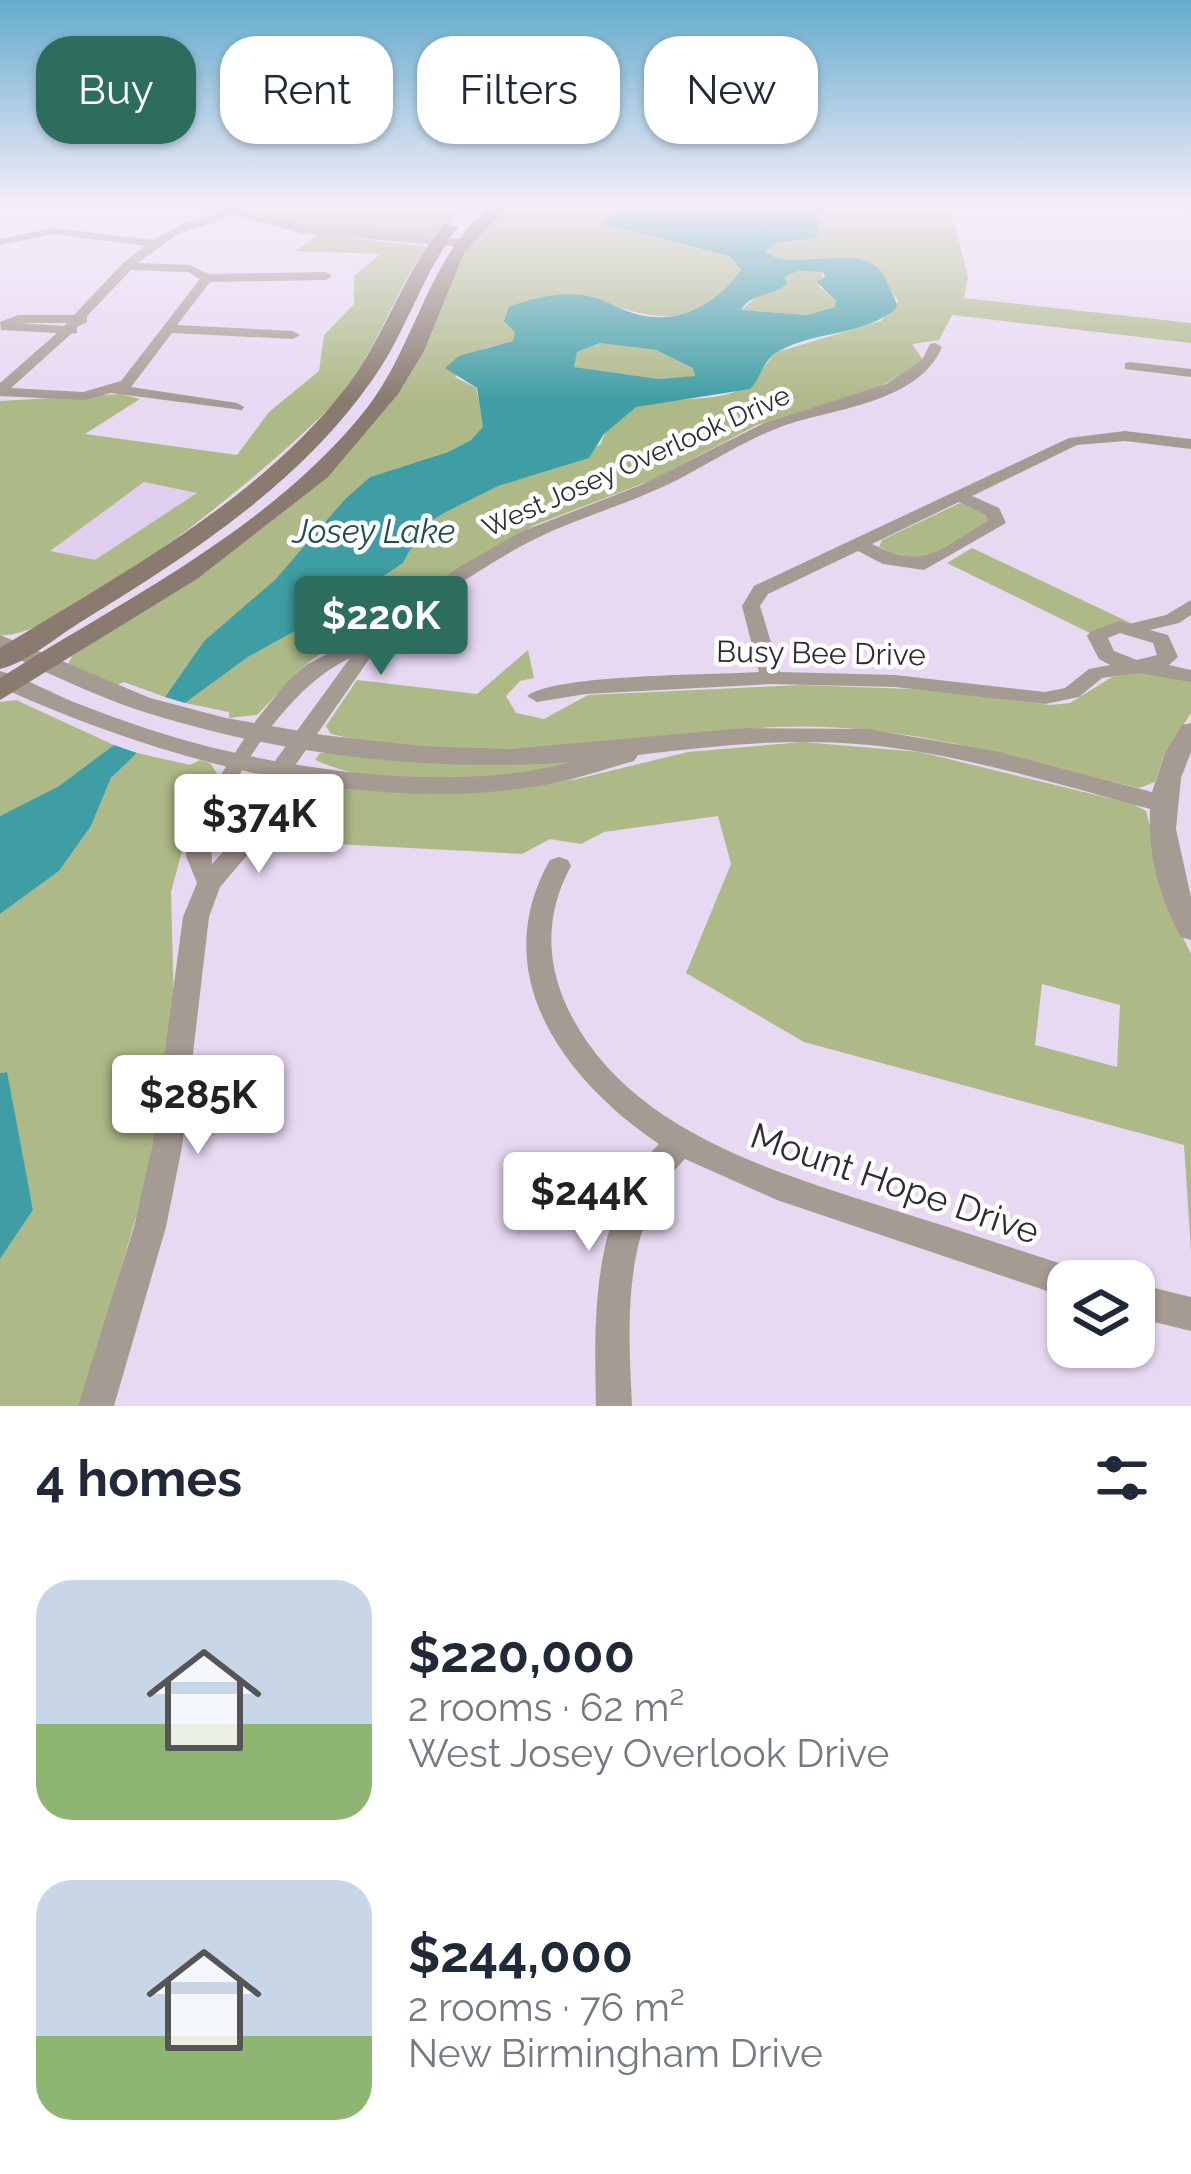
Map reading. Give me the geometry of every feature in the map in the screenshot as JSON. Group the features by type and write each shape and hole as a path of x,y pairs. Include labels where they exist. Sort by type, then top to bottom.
{"main road":[{"path":"5,668 202,529 317,433 384,348 419,270"},
{"path":"5,668 44,662 251,525 354,437 380,406 415,349 441,270"}],"street":[{"path":"0,391 33,369 123,270"},
{"path":"191,270 207,278 326,276"},
{"path":"0,391 84,396 114,389 134,378 207,278"},
{"path":"170,329 293,335"},
{"name":"West Josey Overlook Drive","path":"201,826 260,730 304,677 341,650 363,644 411,606 498,551 662,482 766,427 891,388 932,362 935,347"},
{"path":"1130,366 1191,373"},
{"path":"114,389 237,407"},
{"path":"771,678 752,606 755,595 1057,447 1089,438 1125,436 1191,444"},
{"path":"857,543 901,563 935,561 997,523 993,512 958,495"},
{"path":"1142,667 1164,662 1165,631 1191,606"},
{"path":"1096,673 1103,660 1099,649 1102,632 1172,620"},
{"path":"1130,627 1152,634 1191,675"},
{"name":"West Josey Overlook Drive","path":"209,884 231,863 253,830 284,766 360,658 363,644"},
{"path":"1099,649 1115,660 1191,675"},
{"path":"44,662 121,695 218,723 455,757 639,750 781,734 871,737 973,755 1162,803"},
{"name":"Busy Bee Drive","path":"537,696 586,688 771,678 895,681 1045,698 1072,693 1096,673 1142,667"},
{"path":"5,668 94,718 195,750 400,783 489,784 564,774 639,750"},
{"path":"304,677 340,686"},
{"path":"1191,731 1169,770 1162,803 1171,880 1191,929"},
{"path":"96,1406 150,1227 174,1106 196,917 209,884 196,865 195,844 201,826 253,830"},
{"name":"Mount Hope Drive","path":"560,866 544,891 537,919 540,973 557,1024 602,1083 716,1164 1047,1275"},
{"path":"614,1406 611,1334 628,1229 647,1178 681,1142"},
{"path":"1155,1305 1191,1314"}],"shaded area":[{"path":"362,270 413,270 368,355 321,416 234,493 125,575 74,608 30,629 0,635 0,401 121,394 140,399 85,434 237,455 269,412 319,371 324,335 354,304 354,276","holes":["144,482 197,493 95,560 50,551"]},
{"path":"450,270 741,271 708,304 691,312 654,316 591,297 515,332 514,341 485,348 455,377 476,388 484,427 448,452 370,477 345,499 275,581 204,641 165,697 124,682 117,685 68,664 72,656 186,575 355,439"},
{"path":"878,270 966,270 964,298 1191,323 1191,343 952,315 939,340 912,344 924,361 881,386 757,425 652,480 535,525 331,646 305,665 257,715 229,718 229,712 185,703 248,657 338,607 403,563 424,525 446,512 497,486 560,467 601,444 610,425 624,413 660,402 737,391 755,379 777,352 881,321 898,301"},
{"path":"798,271 823,272 819,286 836,301 836,307 807,315 741,310 759,295 782,288 783,278"},
{"path":"600,343 656,350 694,368 695,377 659,379 573,367 577,352"},
{"path":"144,481 198,492 95,561 49,551"},
{"path":"960,503 988,513 992,521 926,556 912,557 879,547 882,540"},
{"path":"972,548 1135,625 1092,634 947,563"},
{"path":"528,650 534,678 520,681 506,696 516,713 544,719 588,695 801,685 938,690 1050,705 1070,703 1112,677 1137,672 1191,681 1191,713 1164,755 1155,782 1139,788 960,745 870,730 778,727 554,746 443,749 331,734 326,726 357,680 477,694"},
{"path":"16,700 114,745 59,786 0,816 0,702"},
{"path":"803,742 920,752 1146,811 1175,921 1191,954 1191,1251 1184,1145 804,1042 686,973 731,864 718,816 604,832 581,844 550,839 522,854 259,840 280,794 302,780 505,790 577,779 688,752","holes":["1042,984 1120,1005 1117,1067 1035,1045"]},
{"path":"137,753 190,765 200,760 210,763 218,775 192,814 171,892 174,1007 147,1179 81,1406 0,1406 0,1259 33,1210 6,1072 0,1073 0,914 59,871 91,826 111,778"},
{"path":"320,753 592,762 488,777 417,780 382,778 315,760"}],"water":[{"name":"Josey Lake","path":"741,270 878,270 897,308 869,324 779,351 750,389 636,407 604,434 589,458 498,486 446,512 424,525 403,563 338,607 248,657 185,703 165,697 204,641 275,580 370,477 448,452 471,440 483,427 477,388 445,368 459,356 513,341 515,332 504,321 509,307 571,294 636,314 667,317 709,302","holes":["798,271 825,276 817,282 836,301 835,307 807,315 741,310 750,300 787,284 784,277","600,343 656,350 693,368 695,376 659,379 574,367 577,352"]},
{"path":"114,745 137,753 111,778 91,826 59,871 0,914 0,816 59,786"},
{"path":"7,1072 33,1210 0,1259 0,1073"}]}
